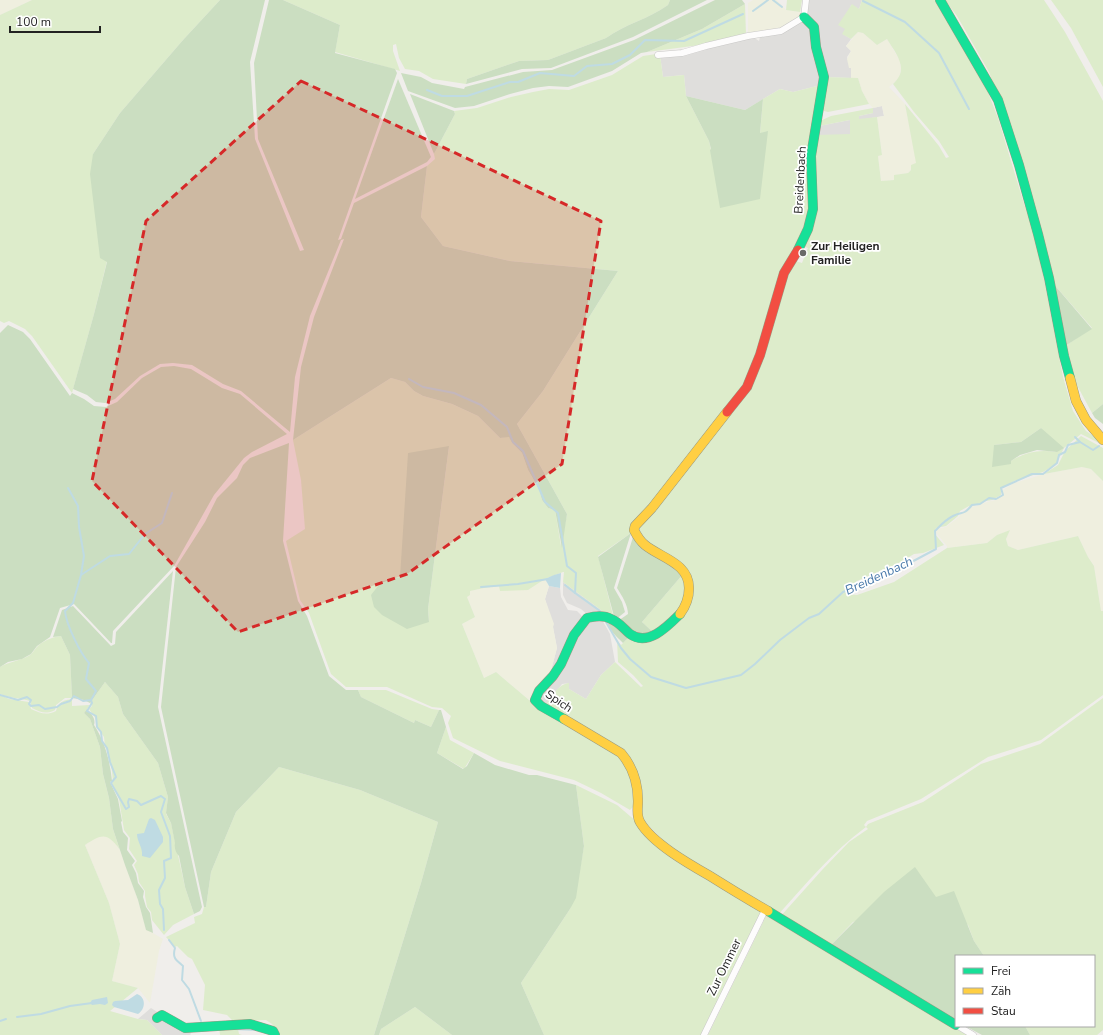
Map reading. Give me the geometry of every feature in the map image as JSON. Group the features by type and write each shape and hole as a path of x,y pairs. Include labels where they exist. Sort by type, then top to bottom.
{"street":[{"path":"658,55 682,53 748,36 782,31 804,17 806,0"},
{"path":"940,0 998,100 1019,165 1038,234 1049,278 1064,356 1076,401 1086,420 1103,440"},
{"name":"Breidenbach","path":"637,537 634,530 636,526 652,508 747,387 760,355 784,273 800,247 808,229 813,209 811,156 824,77 816,47 814,27 804,17"},
{"name":"Spich","path":"637,537 644,544 677,565 686,573 690,588 687,602 683,609 678,616 658,634 647,639 640,639 631,635 616,620 601,616 587,618 574,635 561,664 553,676 539,691 535,700 541,706 621,753 628,760 633,768 638,783 638,817 643,826 675,855 765,910"},
{"path":"765,910 955,1024"},
{"name":"Zur Ommer","path":"704,1035 765,910"},
{"path":"158,1018 162,1015 184,1028 250,1024 273,1031 275,1035"},
{"path":"960,1027 973,1035"}],"highlighted area":[{"path":"301,81 601,221 562,464 407,574 238,632 92,481 146,221"}],"shaded area":[{"path":"809,0 862,0 859,9 851,5 843,34 851,39 846,46 851,51 847,57 851,68 851,78 825,77 807,12"},
{"path":"800,22 810,26 821,85 793,92 780,89 745,110 686,96 684,75 663,77 660,55 753,37 759,41 760,37"},
{"path":"882,106 884,116 859,120 859,116 873,113 873,108"},
{"path":"850,120 850,135 817,135 819,126"},
{"path":"563,582 601,610 601,613 588,615 581,609 567,603 563,595"},
{"path":"549,586 560,588 561,597 568,610 577,611 583,618 549,678 557,648 545,599"},
{"path":"601,618 610,634 615,662 601,675 586,699 569,689 569,683 562,684 545,705 535,700 589,621"},
{"path":"151,1008 181,1027 188,1029 191,1034 162,1035 147,1020 138,1019"}],"green space":[{"path":"0,0 32,0 0,15"},
{"path":"32,0 220,0 120,113 93,154 107,261 72,393 32,336 25,329 9,321 4,323 0,321 0,15"},
{"path":"220,0 265,0 250,62 255,139 300,251 304,250 258,139 254,63 269,0 283,0 340,25 335,53 395,69 397,73 338,240 341,239 354,203 427,166 421,217 443,246 510,261 618,271 543,391 517,424 567,514 562,548 555,510 548,508 542,500 539,489 528,470 522,453 512,443 509,437 500,438 478,416 452,404 423,396 414,391 405,382 391,378 293,440 301,367 314,317 344,239 341,240 310,316 295,377 290,432 241,391 223,384 192,365 173,363 160,364 140,376 115,399 105,403 96,402 87,395 73,389 107,262 100,258 90,174 93,154 120,113"},
{"path":"283,0 670,0 668,5 661,10 613,33 606,38 548,60 519,61 467,79 466,84 433,79 419,71 405,69 399,58 396,44 393,45 393,51 400,71 335,52 340,25"},
{"path":"670,0 707,0 633,37 551,68 522,69 466,84 467,79 519,61 548,60 606,38 613,33 661,10 668,5"},
{"path":"715,0 742,0 745,4 702,29 647,52 641,53 612,71 568,87 549,86 533,88 474,106 455,108 408,91 401,73 421,77 432,83 464,89 465,87 523,72 552,70 634,40"},
{"path":"753,0 777,0 786,10 800,12 800,14 798,18 779,29 750,34 748,33 748,3"},
{"path":"787,0 802,0 800,12 786,10"},
{"path":"862,0 936,0 982,77 998,118 1033,229 1063,377 1073,411 1086,431 1098,439 1103,445 1081,434 1064,448 1056,464 1043,472 1014,481 1001,489 1001,495 992,500 969,506 960,511 958,516 946,526 936,528 934,533 944,545 923,553 914,554 899,563 857,581 846,594 857,595 894,582 947,548 987,543 997,535 1010,530 1006,539 1008,546 1018,550 1078,536 1094,566 1101,611 1103,611 1103,695 1041,740 988,757 921,799 867,821 864,825 866,827 830,858 777,916 673,850 643,820 635,767 545,705 558,688 569,683 569,689 586,699 601,675 615,662 641,687 643,686 618,662 617,640 621,645 633,633 657,636 642,622 683,574 645,543 637,529 738,405 780,289 793,260 802,263 808,248 802,246 817,194 817,187 812,169 816,135 850,134 850,120 819,126 820,121 831,116 873,108 873,113 859,116 859,119 877,117 882,155 878,156 881,181 894,180 894,175 908,173 911,170 911,165 916,163 905,104 939,146 946,158 949,157 939,141 914,112 893,84 898,78 901,67 897,56 887,39 877,45 863,33 858,32 851,39 842,34 845,29 838,25 852,4 859,9","holes":["1041,428 1056,452 1032,452 1011,461 994,445 1021,442"]},
{"path":"945,0 1044,0 1065,32 1103,101 1103,404 1092,413 1072,376 1065,346 1092,328 1052,282 1005,115 989,72 957,16"},
{"path":"1051,0 1103,0 1103,87 1071,28"},
{"path":"745,4 746,35 700,45 647,52 702,29"},
{"path":"858,32 863,33 877,45 887,39 900,61 901,69 899,78 889,87 905,104 917,163 908,173 895,175 894,180 881,181 878,156 882,154 877,117 884,116 882,106 873,108 862,91 858,78 851,78 851,68 849,68 847,59 851,51 846,46"},
{"path":"683,50 660,55 663,77 684,75 686,96 709,141 711,150 760,134 763,99 780,89 793,92 821,85 810,213 746,384 631,533 598,556 614,619 601,613 601,610 563,582 564,572 545,579 528,590 500,591 499,586 470,591 470,595 467,597 475,617 462,624 484,678 496,672 529,700 590,735 624,759 635,786 634,806 630,810 601,793 574,780 500,761 453,738 448,723 451,716 442,708 432,707 387,687 346,687 331,674 309,613 300,600 286,541 305,529 301,480 293,440 391,378 405,382 414,391 423,396 452,404 478,416 500,438 509,436 512,443 522,453 528,470 539,489 542,500 548,508 555,510 561,546 567,514 517,424 543,391 618,271 510,261 443,246 421,217 427,166 435,159 434,154 455,114 454,111 477,108 511,97 549,89 569,90 612,75 643,56","holes":["449,446 428,609 429,622 382,581 400,577"]},
{"path":"825,77 858,78 862,91 869,104 828,112 824,111 822,108"},
{"path":"398,79 431,157 427,162 355,199"},
{"path":"410,94 454,111 455,114 434,154"},
{"path":"686,96 745,110 763,99 760,133 768,131 760,199 720,208 709,141"},
{"path":"1052,282 1092,329 1065,346"},
{"path":"8,325 23,332 30,339 70,396 72,393 94,406 106,407 117,402 142,378 161,367 174,366 191,369 222,388 240,394 287,434 252,452 244,458 214,495 174,566 113,631 112,643 74,604 60,608 50,637 37,646 31,654 22,659 8,662 0,667 0,333"},
{"path":"1103,404 1103,424 1095,418 1092,413"},
{"path":"1041,428 1064,448 1057,452 1037,450 1020,455 1011,461 1011,464 992,467 994,445 1021,442"},
{"path":"1081,436 1103,448 1103,481 1091,469 1082,467 1044,474 1058,465 1065,451"},
{"path":"289,443 283,541 298,601 307,616 329,676 346,690 358,690 361,697 414,723 415,720 431,727 439,710 441,710 446,727 437,753 463,769 467,766 474,753 495,765 529,775 537,775 576,785 584,846 576,898 521,983 544,1035 452,1035 415,1007 381,1029 379,1035 374,1035 421,883 438,822 360,790 279,767 236,812 211,872 206,907 204,907 161,707 176,567 205,522 217,498 237,478 243,465 250,458"},
{"path":"449,446 428,609 429,622 407,629 382,615 374,607 371,595 382,581 400,577 408,453"},
{"path":"1082,467 1091,469 1103,481 1103,611 1101,611 1094,566 1078,536 1018,550 1008,546 1006,539 1010,530 997,535 987,543 947,548 936,533 937,529 946,527 969,507 996,500 1002,495 1003,490 1014,483 1044,474"},
{"path":"631,533 614,588 622,602 625,612 615,620 598,557"},
{"path":"634,534 683,574 642,622 657,636 652,638 633,633 623,643 610,629 606,619 615,623 628,614 626,604 617,588"},
{"path":"173,571 158,707 202,907 200,911 194,914 185,887 179,856 175,849 171,823 166,813 168,797 158,763 123,714 118,697 105,682 90,703 84,700 72,698 70,655 61,636 53,637 62,610 73,606 111,646 115,644 116,632"},
{"path":"545,579 549,586 545,599 554,624 553,627 557,648 549,678 541,684 529,700 496,672 484,678 462,624 475,617 467,597 469,591 499,586 528,590"},
{"path":"61,636 70,655 72,698 65,698 56,705 55,710 46,713 32,708 30,701 0,694 0,667 27,657 44,641"},
{"path":"105,682 118,697 123,714 158,763 168,797 166,814 171,823 185,887 194,914 173,925 164,935 152,920 151,912 147,907 145,891 139,882 138,874 134,865 137,861 129,849 130,838 124,830 119,799 112,783 112,771 104,737 96,725 95,719 89,709 92,706 90,703"},
{"path":"358,690 386,690 432,709 439,710 431,727 415,720 414,723 361,697"},
{"path":"0,695 9,699 29,702 31,709 43,713 56,711 60,704 69,699 72,699 72,706 90,705 84,713 90,719 100,747 103,774 109,798 113,829 120,850 111,840 104,837 100,837 85,845 109,903 120,944 112,981 138,988 110,1011 147,1020 162,1035 0,1035"},
{"path":"1103,698 1103,1030 1097,1035 1030,1035 1026,1027 1095,1027 1095,955 983,955 974,941 968,925 936,898 853,922 829,947 779,918 849,842 868,829 866,827 868,824 923,802 981,764 1040,744"},
{"path":"87,709 94,718 94,725 106,752 112,781 110,782 118,799 123,832 128,838 127,850 135,861 132,865 136,873 138,883 144,891 143,897 146,907 150,913 153,933 146,930 138,900 113,829 109,798 103,774 100,747 90,719 84,713"},
{"path":"446,727 450,740 474,753 464,769 437,753"},
{"path":"279,767 360,790 438,822 421,883 374,1035 280,1035 272,1024 266,1020 233,1021 227,1015 203,1010 205,985 192,959 177,946 175,947 166,937 195,923 194,917 202,914 204,907 206,907 211,872 236,812"},
{"path":"576,785 617,805 651,834 763,911 702,1035 544,1035 521,983 570,909 577,886 584,846"},
{"path":"106,836 113,840 120,850 138,900 146,929 163,939 159,951 150,1003 138,988 112,981 120,944 109,903 85,845 96,837"},
{"path":"915,867 936,897 954,891 974,941 983,955 955,955 955,1020 829,947 884,892"},
{"path":"767,914 948,1025 969,1035 708,1035"},
{"path":"415,1007 452,1035 379,1035 381,1029"},
{"path":"219,1027 238,1029 239,1034 242,1035 220,1035"},
{"path":"967,1027 1026,1027 1030,1035 982,1035"}],"water":[{"path":"561,573 560,588 549,586 545,579"},
{"path":"151,818 155,820 163,837 163,842 150,858 142,856 142,850 137,834 144,833 149,819"},
{"path":"137,994 142,998 144,1003 141,1012 138,1014 114,1007 112,1005 115,1001 128,1000"},
{"path":"107,997 108,1003 105,1005 92,1005 90,1003 92,1000"}],"waterway":[{"path":"753,11 768,0"},
{"path":"773,0 782,7"},
{"path":"863,1 905,22 939,53 969,109"},
{"path":"427,90 442,96 467,96 510,82 518,82 540,73 574,76 587,66 612,64 630,55 645,40 684,41 743,14"},
{"name":"Breidenbach","path":"409,379 423,387 454,393 481,405 507,427 513,442 523,451 545,502 558,513 567,566 576,573 575,593 600,611"},
{"name":"Breidenbach","path":"1075,437 1080,442"},
{"name":"Breidenbach","path":"606,622 621,648 630,659 651,677 686,688 741,675 780,640 809,618 819,614 843,592 889,574 936,549 935,531 950,518 965,512 972,505 980,504 989,498 996,499 1003,495 1001,488 1032,474 1043,474 1057,463 1059,455 1065,452 1068,445 1080,442 1093,450 1099,446"},
{"path":"68,488 78,506 79,527 84,556 81,575"},
{"path":"91,700 96,691 86,679 89,663 74,638 65,611 73,603 81,575 110,556 129,554 145,534 162,523 172,493"},
{"path":"481,587 518,584 548,579"},
{"path":"565,585 575,593"},
{"path":"0,695 18,700 27,697 31,700 29,704 31,706 39,705 45,709 57,707 70,701 74,696 83,701 91,700 92,703 87,711 96,716 97,727 101,732 102,741 107,748 110,762 116,777 111,783 126,809 129,807 129,799 137,801 141,805 161,796 165,799 161,812 170,836 171,858 164,861 165,878 159,890 160,904 163,909 164,930"},
{"path":"169,940 175,948 175,958 183,966 182,980 189,989 201,1021"},
{"path":"17,1017 41,1014 70,1006 92,1003"},
{"path":"0,1021 6,1019"},
{"path":"234,1029 256,1030"}],"traffic: fast":[{"path":"940,0 998,100 1019,165 1038,234 1070,378"},
{"path":"798,250 808,229 813,209 811,156 824,77 816,47 814,27 804,17"},
{"path":"564,719 541,706 535,700 539,691 553,676 561,664 574,635 587,618 599,616 608,618 616,622 630,634 644,638 651,637 664,629 680,614"},
{"path":"768,911 955,1024"},
{"path":"157,1018 162,1015 185,1028 250,1024 273,1031 275,1035"}],"traffic: slow":[{"path":"1070,378 1076,401 1086,420 1103,440"},
{"path":"680,614 687,602 689,592 688,580 684,573 673,562 645,545 634,530 635,526 652,508 727,412"},
{"path":"564,719 621,753 625,758 632,769 636,781 638,794 638,817 640,822 653,838 682,859 768,911"}],"traffic: jam":[{"path":"727,412 747,387 760,355 784,273 798,250"}],"place":[{"name":"Zur Heiligen Familie","path":"803,253"}]}
